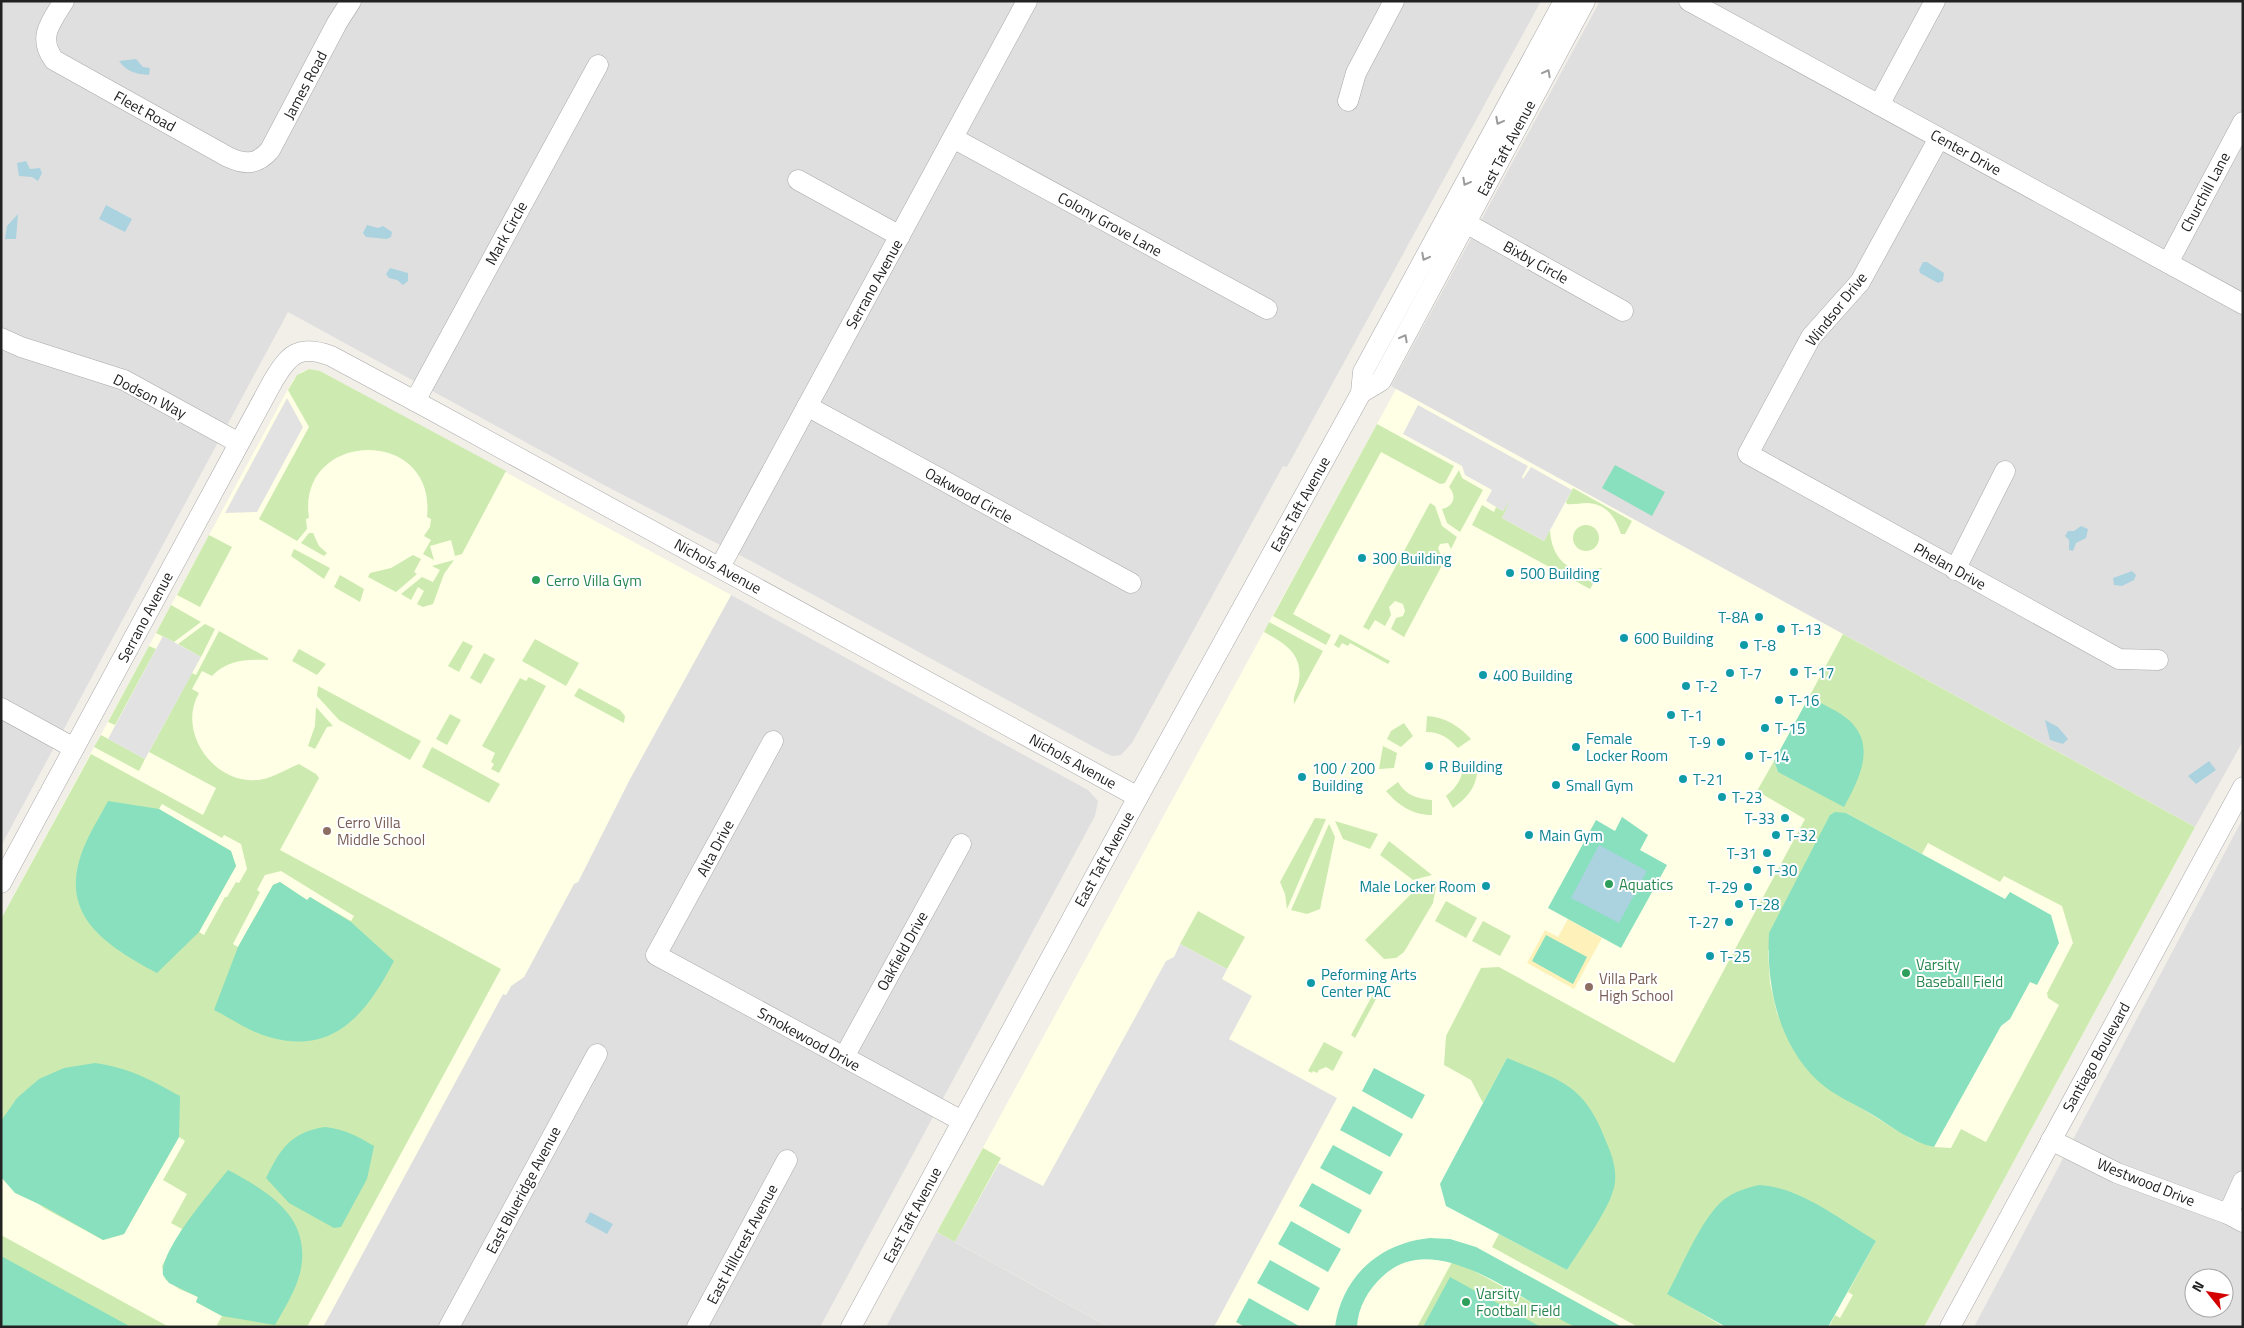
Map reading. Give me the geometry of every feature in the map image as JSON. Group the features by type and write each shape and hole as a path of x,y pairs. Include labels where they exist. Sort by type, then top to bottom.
{"street":[{"name":"Fleet Road","path":"64,1 47,32 46,46 54,60 228,157 241,163 253,162"},
{"name":"James Road","path":"253,162 259,160 270,150 337,23 351,1"},
{"name":"Serrano Avenue","path":"720,567 1027,1"},
{"path":"1348,101 1356,73 1394,1"},
{"name":"East Taft Avenue","path":"1457,219 1564,1"},
{"name":"East Taft Avenue","path":"851,1327 1138,797 1362,393 1363,372 1457,219 1585,1"},
{"name":"Center Drive","path":"1689,1 2243,304"},
{"path":"1879,105 1935,1"},
{"name":"Mark Circle","path":"415,401 598,65"},
{"name":"Churchill Lane","path":"2168,263 2243,122"},
{"name":"Colony Grove Lane","path":"953,138 1267,309"},
{"name":"Windsor Drive","path":"1748,454 1811,337 1860,282 1939,138"},
{"path":"798,180 900,236"},
{"name":"Bixby Circle","path":"1457,219 1623,311"},
{"name":"Dodson Way","path":"1,338 21,347 124,380 239,443"},
{"name":"Nichols Avenue","path":"294,354 304,351 323,353 415,401 1138,797"},
{"name":"Serrano Avenue","path":"1,883 272,381 285,362 294,354"},
{"name":"Oakwood Circle","path":"807,406 1131,584"},
{"name":"Phelan Drive","path":"1748,454 2119,660 2158,660"},
{"path":"1955,570 2005,471"},
{"path":"1,708 74,748"},
{"name":"Alta Drive","path":"656,955 773,741"},
{"name":"Santiago Boulevard","path":"1950,1327 2243,787"},
{"name":"Oakfield Drive","path":"844,1057 961,844"},
{"name":"Smokewood Drive","path":"656,955 962,1121"},
{"name":"East Blueridge Avenue","path":"449,1327 597,1054"},
{"name":"Westwood Drive","path":"2051,1140 2117,1173 2236,1218"},
{"name":"East Hillcrest Avenue","path":"697,1327 787,1160"},
{"path":"2236,1218 2243,1181"}],"shaded area":[{"path":"1,1 1541,1 1287,467 1283,466 1132,743 1121,755 1112,756 1105,753 753,562 602,484 288,312 1,846"},
{"path":"1600,1 2243,1 2243,741 2195,827 1391,386"},
{"name":"Cerro Villa Middle School","path":"309,369 320,371 731,595 630,779 578,882 574,884 524,977 511,986 506,995 503,994 323,1327 1,1327 1,919 293,380 301,372"},
{"name":"Villa Park High School","path":"1396,389 2195,827 1924,1327 1109,1327 937,1232"},
{"path":"287,398 303,427 257,512 225,513"},
{"path":"1418,405 1528,466 1522,477 1523,479 1531,467 1572,490 1544,541 1502,518 1510,501 1503,511 1486,501 1492,490 1465,475 1462,466 1403,434"},
{"path":"731,595 1088,790 1098,801 1095,816 820,1327 323,1327 503,994 506,995 511,986 524,977 574,883 578,882 630,779"},
{"path":"163,636 201,657 145,759 108,739"},
{"path":"2243,818 2243,1327 1974,1327"},
{"path":"1180,944 1227,969 1222,979 1252,996 1229,1039 1337,1098 1214,1327 1109,1327 955,1242 999,1163 1043,1186 1166,961 1174,957"},
{"path":"937,1232 1109,1327 886,1327"}],"green space":[{"path":"309,369 320,371 506,471 462,554 455,556 451,540 430,546 434,560 423,554 431,540 424,536 430,527 431,519 427,517 424,487 411,466 391,454 367,450 343,455 323,468 311,489 309,518 306,519 307,529 297,541 259,519 309,427 288,390 297,375"},
{"path":"1377,424 1454,466 1445,483 1440,484 1381,452 1293,614 1331,635 1326,645 1273,616"},
{"path":"1615,465 1665,492 1652,516 1602,488"},
{"path":"1459,470 1462,478 1483,490 1460,532 1447,523 1442,509 1452,503 1453,494 1449,487"},
{"path":"1573,488 1632,521 1625,534 1621,534 1613,517 1600,506 1587,503 1567,504 1566,502"},
{"path":"1508,501 1510,502 1502,518 1544,541 1550,530 1556,552 1565,564 1578,570 1589,571 1602,568 1590,589 1472,525 1482,505 1494,512 1496,507 1503,511"},
{"path":"1430,503 1435,506 1442,526 1457,537 1451,549 1448,543 1440,544 1438,548 1441,555 1448,554 1404,637 1391,629 1396,618 1403,616 1405,611 1403,604 1395,601 1389,607 1391,615 1385,626 1375,620 1369,630 1363,627"},
{"path":"1586,525 1595,529 1599,538 1595,547 1586,551 1577,547 1573,538 1577,529"},
{"path":"309,533 313,533 319,546 327,553 324,556 301,543"},
{"path":"209,535 232,547 200,607 177,595"},
{"path":"294,549 330,568 324,579 291,556"},
{"path":"413,555 421,559 414,572 417,574 396,592 368,577 370,573 391,568"},
{"path":"454,560 444,574 433,604 423,607 417,604 424,591 418,587 411,600 401,594 422,577 433,582 440,570 432,566"},
{"path":"340,575 364,589 360,602 334,587"},
{"path":"171,605 201,622 174,642 156,633"},
{"path":"1269,622 1323,651 1294,704 1299,680 1298,663 1295,656 1285,645 1264,632"},
{"path":"205,624 215,629 201,657 178,644"},
{"path":"219,631 268,658 268,660 245,660 231,664 212,676 202,671 192,689 199,693 193,707 192,721 195,736 201,749 210,761 234,777 248,780 262,779 299,764 316,774 319,778 280,850 501,969 307,1327 221,1327 217,1325 222,1316 196,1302 198,1297 179,1289 165,1279 162,1266 182,1229 171,1223 187,1194 163,1180 185,1141 179,1137 124,1234 103,1240 44,1208 1,1174 1,919 91,754 203,815 216,788 149,752 192,673 196,675","holes":["162,804 222,838 224,835 241,844 247,869 239,883 236,882 227,897 225,897 204,935 199,932 236,866 231,851 159,809","281,871 354,916 351,921 310,897 307,900 280,882 273,885 238,947 233,944 260,892 257,890 265,875"]},
{"path":"1340,634 1390,661 1388,664 1350,643 1348,646 1342,643 1339,648 1334,645"},
{"path":"1843,634 2195,827 1924,1327 1829,1327 1835,1315 1840,1318 1853,1295 1848,1292 1876,1241 1667,1293 1724,1327 1638,1327 1492,1247 1499,1234 1567,1270 1613,1191 1507,1058 1483,1103 1471,1080 1444,1065 1446,1036 1481,968 1499,967 1674,1063 1805,819 1757,791 1774,761 1778,772 1840,714 1809,697","holes":["1846,813 1922,854 1928,843 2000,882 2004,876 2062,906 2073,943 2047,993 2048,998 2059,1005 1986,1142 1961,1129 1951,1148 1934,1147 1911,1139 1822,1084 1797,1054 1777,1013 1770,983 1768,951"]},
{"path":"535,639 579,663 566,686 522,661"},
{"path":"463,641 473,646 459,672 448,666"},
{"path":"149,646 156,649 115,725 108,722"},
{"path":"299,649 326,664 317,675 292,661"},
{"path":"484,653 495,659 481,684 470,678"},
{"path":"529,677 546,686 499,773 491,769 494,764 491,762 495,753 482,746 520,678 526,681"},
{"path":"318,686 421,741 410,760 339,720 317,696"},
{"path":"579,688 620,710 625,716 624,723 574,696"},
{"path":"1809,697 1846,717 1858,731 1862,742 1864,753 1859,775 1844,807 1778,772 1774,761"},
{"path":"316,707 333,726 327,727 315,749 308,746 315,726"},
{"path":"450,714 461,720 447,745 436,739"},
{"path":"1427,716 1440,718 1451,723 1471,739 1458,748 1444,736 1426,732"},
{"path":"1404,723 1413,736 1401,747 1387,739 1391,731"},
{"path":"101,735 145,759 139,771 94,747"},
{"path":"1383,746 1397,753 1394,768 1379,769"},
{"path":"432,747 500,784 489,803 422,767"},
{"path":"1478,763 1475,783 1472,789 1453,808 1446,796 1459,782 1463,764"},
{"path":"1398,782 1412,796 1432,800 1432,815 1425,815 1406,808 1386,791"},
{"path":"108,801 159,809 231,851 236,866 199,932 157,973 117,949 100,936 88,921 79,904 76,885 79,863 88,838"},
{"name":"Varsity Baseball Field","path":"1835,812 1846,813 2005,899 2010,892 2051,915 2059,943 2037,985 2030,982 2010,1019 2001,1026 1934,1147 1917,1142 1902,1134 1837,1095 1818,1081 1804,1066 1793,1049 1777,1012 1770,972 1769,933 1830,815"},
{"path":"1622,817 1648,835 1640,850 1667,865 1621,948 1548,908 1596,820 1615,831"},
{"path":"1315,818 1326,819 1287,909 1285,894 1280,882"},
{"path":"1335,821 1378,834 1370,849 1343,839"},
{"path":"1329,824 1335,837 1320,909 1307,914 1291,910"},
{"path":"1389,841 1432,875 1413,880 1380,855"},
{"path":"280,882 307,900 310,897 351,922 394,961 384,980 360,1012 346,1025 330,1035 313,1040 292,1041 262,1035 214,1010 238,947 273,885"},
{"path":"1437,882 1433,903 1404,952 1396,958 1384,959 1365,940 1419,886"},
{"path":"1446,901 1477,918 1466,938 1435,921"},
{"path":"1198,911 1245,937 1227,969 1180,944"},
{"path":"1483,921 1511,936 1500,956 1472,941"},
{"path":"1546,935 1587,957 1573,984 1532,961"},
{"path":"1379,983 1383,986 1355,1038 1351,1035"},
{"path":"1324,1042 1343,1052 1333,1071 1326,1067 1317,1073 1313,1071 1312,1073 1308,1071"},
{"path":"1507,1058 1558,1080 1581,1097 1591,1109 1612,1157 1615,1168 1615,1180 1610,1200 1599,1221 1567,1270 1446,1206 1440,1184"},
{"path":"95,1063 129,1071 149,1079 180,1096 179,1137 124,1234 103,1240 45,1207 15,1193 1,1177 1,1121 17,1098 39,1079 64,1068"},
{"path":"1374,1068 1425,1095 1412,1119 1362,1091"},
{"path":"1353,1106 1403,1134 1390,1157 1340,1130"},
{"path":"325,1127 338,1129 374,1146 367,1179 341,1227 334,1228 289,1203 266,1178 276,1158 288,1144 303,1133"},
{"path":"1333,1145 1383,1172 1370,1195 1320,1168"},
{"path":"983,1148 1001,1158 955,1242 937,1232"},
{"path":"228,1170 258,1188 284,1209 294,1222 300,1237 302,1254 300,1273 292,1294 275,1325 222,1316 196,1302 198,1297 169,1283 163,1275 164,1264 169,1251 188,1221"},
{"path":"1312,1183 1362,1210 1349,1234 1299,1206"},
{"path":"1759,1185 1774,1187 1805,1198 1876,1241 1828,1327 1726,1327 1667,1294 1698,1234 1712,1212 1728,1196 1743,1189"},
{"path":"1291,1221 1341,1249 1328,1272 1278,1244"},
{"path":"1,1235 169,1327 1,1327"},
{"path":"1430,1238 1450,1239 1476,1247 1622,1327 1574,1326 1489,1278 1444,1261 1422,1259 1401,1264 1377,1282 1368,1293 1362,1306 1357,1327 1335,1327 1339,1309 1346,1292 1366,1265 1395,1247 1412,1241"},
{"path":"1,1256 131,1327 1,1327"},
{"path":"1270,1260 1320,1288 1308,1311 1257,1283"},
{"path":"1452,1262 1465,1266 1576,1327 1417,1327"},
{"name":"Varsity Football Field","path":"1450,1277 1541,1327 1423,1327"},
{"path":"1249,1298 1299,1327 1245,1327 1236,1322"}],"sand":[{"path":"1568,919 1602,938 1574,989 1527,963 1545,930 1558,937"}],"water":[{"path":"136,59 143,67 150,68 149,75 132,72 119,61"},
{"path":"26,161 30,169 40,168 42,173 38,181 32,177 19,176 17,163"},
{"path":"106,205 132,219 125,232 99,219"},
{"path":"18,214 16,239 5,239 7,226"},
{"path":"367,225 378,228 383,226 392,232 391,237 387,239 366,237 363,233"},
{"path":"1923,262 1927,262 1944,273 1943,281 1938,283 1920,273 1919,270"},
{"path":"390,268 408,273 408,281 403,285 397,280 389,278 386,274"},
{"path":"2081,526 2088,529 2086,538 2076,543 2073,551 2069,550 2069,540 2065,536 2068,531 2074,531"},
{"path":"2132,571 2136,575 2134,580 2122,586 2114,585 2113,578"},
{"path":"2045,720 2058,727 2068,739 2063,744 2050,740"},
{"path":"2209,761 2216,770 2196,784 2188,776"},
{"name":"Aquatics","path":"1599,845 1647,871 1619,923 1571,898"},
{"path":"590,1212 613,1224 607,1234 585,1222"}],"place":[{"name":"300 Building","path":"1362,558"},
{"name":"500 Building","path":"1510,573"},
{"name":"Cerro Villa Gym","path":"536,580"},
{"name":"T-8A","path":"1759,617"},
{"name":"T-13","path":"1781,629"},
{"name":"600 Building","path":"1624,638"},
{"name":"T-8","path":"1744,645"},
{"name":"T-17","path":"1794,672"},
{"name":"T-7","path":"1730,673"},
{"name":"400 Building","path":"1483,675"},
{"name":"T-2","path":"1686,686"},
{"name":"T-16","path":"1779,700"},
{"name":"T-1","path":"1671,715"},
{"name":"T-15","path":"1765,728"},
{"name":"T-9","path":"1721,742"},
{"name":"Female Locker Room","path":"1576,747"},
{"name":"T-14","path":"1749,756"},
{"name":"R Building","path":"1429,766"},
{"name":"100 / 200 Building","path":"1302,777"},
{"name":"T-21","path":"1683,779"},
{"name":"Small Gym","path":"1556,785"},
{"name":"T-23","path":"1722,797"},
{"name":"T-33","path":"1785,818"},
{"name":"Cerro Villa Middle School","path":"327,831"},
{"name":"Main Gym","path":"1529,835"},
{"name":"T-32","path":"1776,835"},
{"name":"T-31","path":"1767,853"},
{"name":"T-30","path":"1757,870"},
{"name":"Aquatics","path":"1609,884"},
{"name":"Male Locker Room","path":"1486,886"},
{"name":"T-29","path":"1748,887"},
{"name":"T-28","path":"1739,904"},
{"name":"T-27","path":"1729,922"},
{"name":"T-25","path":"1710,956"},
{"name":"Varsity Baseball Field","path":"1906,973"},
{"name":"Peforming Arts Center PAC","path":"1311,983"},
{"name":"Villa Park High School","path":"1589,987"},
{"name":"Varsity Football Field","path":"1466,1302"}]}
